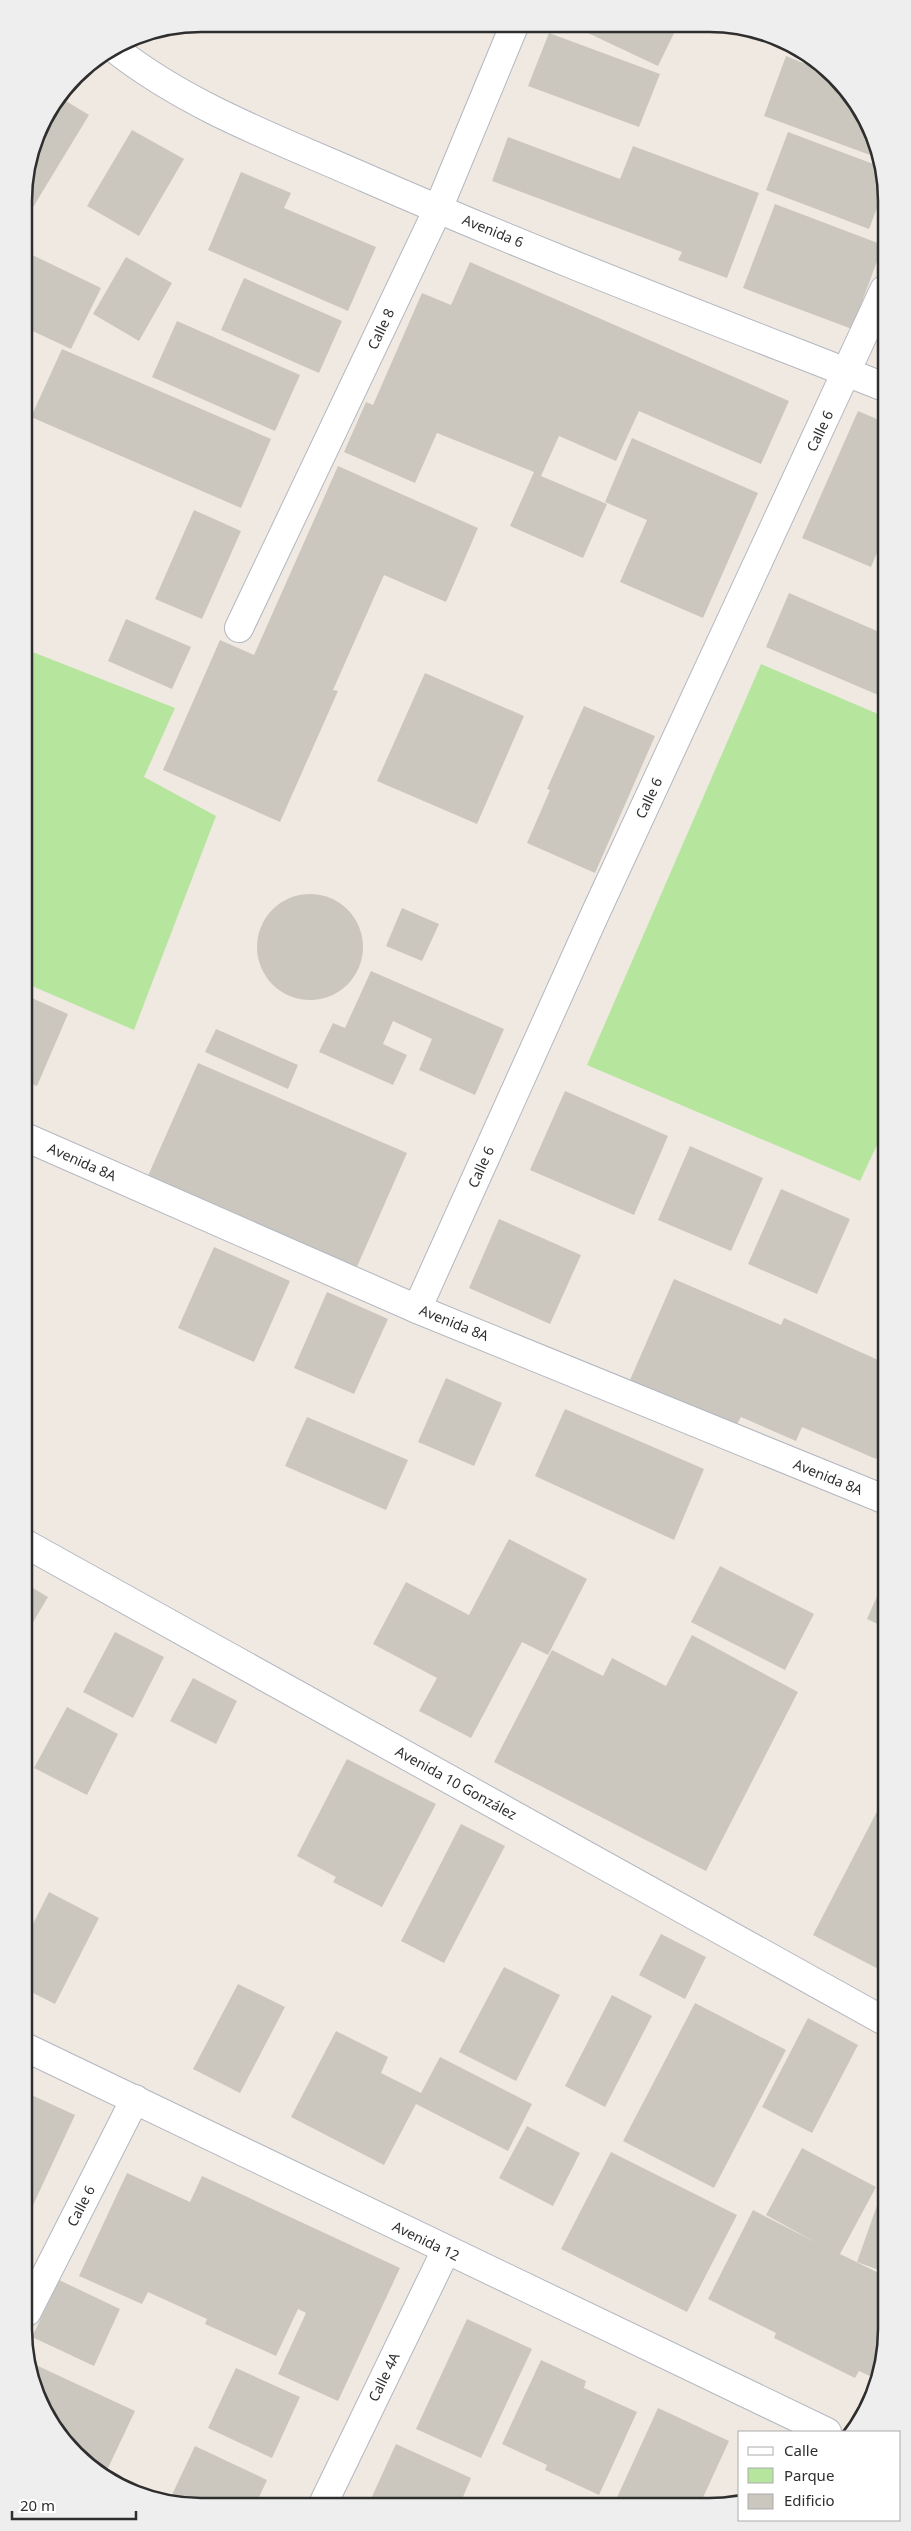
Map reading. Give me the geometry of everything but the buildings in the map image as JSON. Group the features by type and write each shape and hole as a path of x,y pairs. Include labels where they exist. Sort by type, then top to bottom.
{"street":[{"name":"Calle 8","path":"240,628 438,209 511,32"},
{"name":"Avenida 6","path":"121,53 141,69 210,110 438,209 878,385"},
{"name":"Calle 6","path":"417,1309 595,914 878,303"},
{"name":"Avenida 8A","path":"33,1140 417,1309 878,1497"},
{"name":"Avenida 10 González","path":"32,1548 878,2018"},
{"name":"Avenida 12","path":"32,2050 446,2250 797,2426 822,2431"},
{"name":"Calle 6","path":"32,2302 135,2099"},
{"name":"Calle 4A","path":"326,2498 446,2250"}],"green space":[{"path":"33,652 175,708 144,777 216,816 134,1030 33,986"},
{"path":"761,664 878,714 878,1143 860,1181 587,1065"}]}
